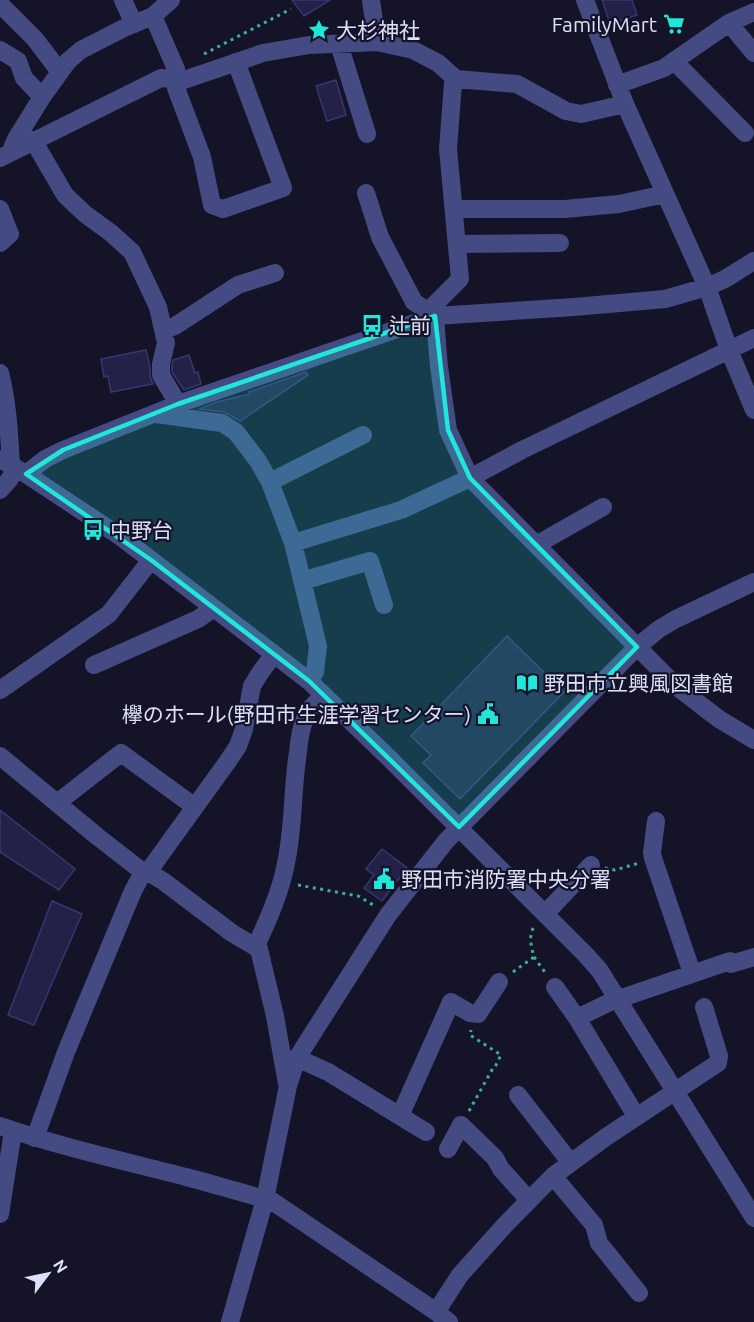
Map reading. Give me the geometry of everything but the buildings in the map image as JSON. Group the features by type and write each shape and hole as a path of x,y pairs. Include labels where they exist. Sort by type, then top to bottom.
{"street":[{"path":"123,0 134,24"},
{"path":"6,154 42,96 68,62 81,50 153,16 171,0"},
{"path":"372,0 377,42"},
{"path":"585,0 625,104 707,287 729,350 754,410"},
{"path":"0,4 35,39 60,72"},
{"path":"617,85 669,65 729,23 754,12"},
{"path":"153,16 175,76 176,88 202,157 212,205 223,209 283,188 236,62"},
{"path":"729,23 754,52"},
{"path":"6,154 161,78 175,76 184,80 262,53 309,45 377,42 413,50 438,63 456,79 517,84 566,111 581,114 625,104"},
{"path":"339,44 367,134"},
{"path":"0,50 18,61 24,78 42,96"},
{"path":"669,65 745,133"},
{"path":"456,79 453,83 448,149 460,279 434,305 439,367 448,430 470,478 536,545 676,686 720,719 754,740"},
{"path":"33,140 65,195 132,252 158,307 165,330 166,343 161,375 178,404"},
{"path":"366,193 380,237 414,302 435,316"},
{"path":"454,209 576,208 618,204 665,194"},
{"path":"0,209 10,234 0,243"},
{"path":"458,244 560,243"},
{"path":"13,466 45,459 178,404 435,316 665,299 707,287 754,261"},
{"path":"165,330 175,326 238,285 275,273"},
{"path":"293,543 401,510 754,338"},
{"path":"0,373 6,397 13,466 9,480 0,490"},
{"path":"153,414 222,423 236,432 258,461 270,482 293,543 318,646 315,672 309,681"},
{"path":"270,482 363,435"},
{"path":"13,466 89,515 151,560 309,681 586,955 600,971 754,1218"},
{"path":"536,545 603,507"},
{"path":"0,690 109,614 151,560"},
{"path":"302,581 370,561 384,604"},
{"path":"230,1322 266,1198 288,1086 297,1058 388,915 459,827 637,647 676,619 754,582"},
{"path":"94,665 198,619 214,608"},
{"path":"35,1138 66,1052 128,901 145,872 238,746 244,729 252,686 274,654"},
{"path":"256,946 282,882 290,846 294,776 306,714 324,695"},
{"path":"57,803 121,753 195,807"},
{"path":"0,756 145,872 163,881 232,933 260,949 288,1086"},
{"path":"656,821 653,858 692,973"},
{"path":"545,914 591,865"},
{"path":"578,1018 610,1002 692,973 730,961 731,964 754,957"},
{"path":"400,1116 451,1002 470,1013 478,1014 500,982"},
{"path":"555,987 578,1018 636,1116"},
{"path":"0,1214 6,1128 105,1157 266,1198 436,1317 460,1275 553,1176 636,1116 718,1063 719,1056 704,1006"},
{"path":"297,1058 328,1072 426,1132"},
{"path":"518,1095 570,1162"},
{"path":"448,1149 461,1125 495,1158 501,1169 529,1200"},
{"path":"553,1176 594,1225 599,1244 639,1293"}],"path":[{"path":"175,76 291,9"},
{"path":"591,865 615,870 653,858"},
{"path":"282,882 358,896 388,915"},
{"path":"545,914 533,928 530,940 534,957 555,987"},
{"path":"500,982 534,957"},
{"path":"461,1125 501,1055 470,1035 475,1013"}],"highlighted area":[{"path":"435,316 448,430 470,478 637,647 459,827 309,681 151,560 26,474 63,450 178,404"}],"place":[{"name":"FamilyMart","path":"674,24"},
{"name":"大杉神社","path":"319,30"},
{"name":"辻前","path":"372,325"},
{"name":"中野台","path":"93,530"},
{"name":"野田市立興風図書館","path":"527,683"},
{"name":"欅のホール(野田市生涯学習センター)","path":"488,714"},
{"name":"野田市消防署中央分署","path":"384,879"}]}
